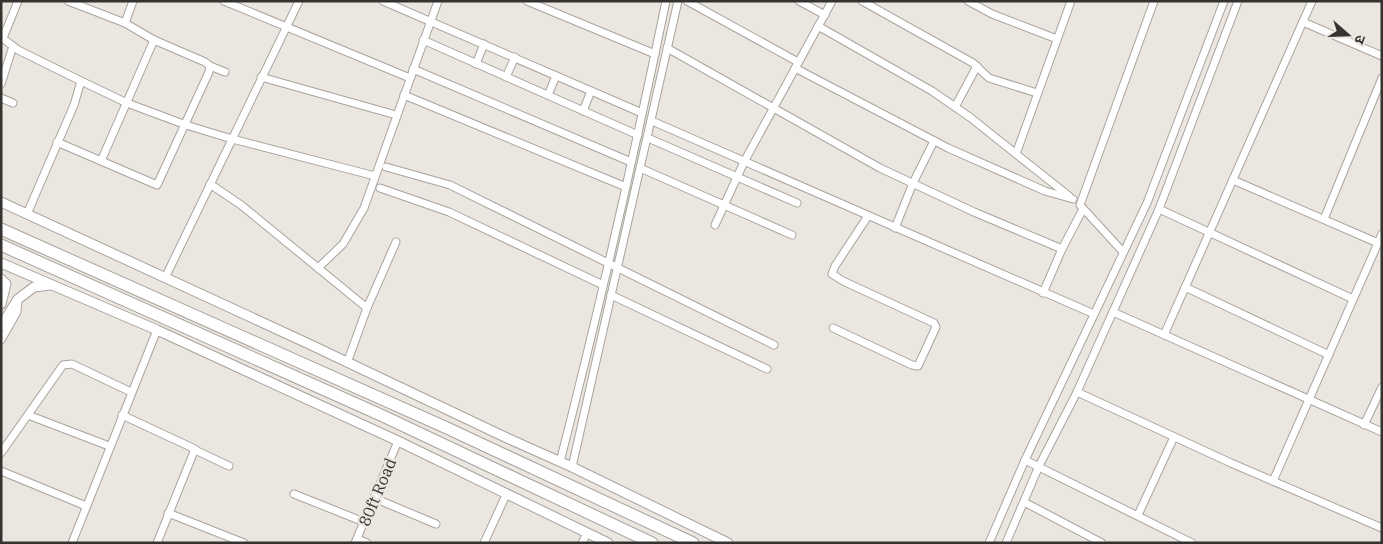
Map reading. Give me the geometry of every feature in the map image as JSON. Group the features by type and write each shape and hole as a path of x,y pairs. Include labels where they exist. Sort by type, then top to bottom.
{"highway":[{"path":"1,228 447,428 693,543"},
{"path":"1,245 383,416 652,543"}],"street":[{"path":"18,1 2,37 18,50 81,81 127,102 186,125 232,139 375,176"},
{"path":"68,1 125,22 154,40 225,72"},
{"path":"125,22 133,1"},
{"path":"224,1 285,28 410,78"},
{"path":"165,278 299,1"},
{"path":"383,1 642,112"},
{"path":"318,268 343,244 364,208 438,1"},
{"path":"527,1 655,54"},
{"path":"560,462 632,162 666,1"},
{"path":"572,467 678,1"},
{"path":"687,1 796,65 934,141 1045,191 1073,199"},
{"path":"799,1 825,15"},
{"path":"714,225 744,162 832,1"},
{"path":"862,1 977,66 990,78 1037,94"},
{"path":"968,1 992,14 1057,39"},
{"path":"1016,154 1071,1"},
{"path":"1043,293 1082,207 1154,1"},
{"path":"989,543 1025,460 1147,203 1224,1"},
{"path":"1006,543 1039,466 1077,392 1159,209 1238,1"},
{"path":"1164,335 1312,1"},
{"path":"1303,22 1382,56"},
{"path":"818,26 932,91 971,118 1073,199 1123,252"},
{"path":"101,160 154,40"},
{"path":"423,40 638,135"},
{"path":"476,64 484,44"},
{"path":"1,84 13,46"},
{"path":"667,48 880,168 974,212 1062,249"},
{"path":"506,77 515,58"},
{"path":"57,142 157,185 186,125 210,66"},
{"path":"955,107 977,66"},
{"path":"413,69 632,162"},
{"path":"548,95 556,76"},
{"path":"261,77 396,115"},
{"path":"1324,219 1382,78"},
{"path":"27,214 74,105 81,81"},
{"path":"583,111 591,91"},
{"path":"404,95 626,187"},
{"path":"1,98 13,103"},
{"path":"652,121 1094,314"},
{"path":"648,138 797,202"},
{"path":"895,228 913,183 934,141"},
{"path":"386,167 450,185 774,345"},
{"path":"640,168 792,234"},
{"path":"1232,180 1378,243"},
{"path":"210,184 241,206 367,308"},
{"path":"380,188 449,212 603,285"},
{"path":"1,202 572,467 728,543"},
{"path":"1159,209 1353,299"},
{"path":"833,328 912,365 918,366 936,327 934,323 843,281 832,274 835,266 868,216"},
{"path":"1273,481 1382,234"},
{"path":"347,363 367,308 396,242"},
{"path":"1,263 157,330 398,441 608,543"},
{"path":"1,279 6,284 1,304"},
{"path":"1,326 18,299 34,287 53,285"},
{"path":"1185,287 1328,355"},
{"path":"611,295 767,369"},
{"path":"1,340 17,312 18,299"},
{"path":"1113,312 1382,432"},
{"path":"72,543 157,330"},
{"path":"1,453 63,365 72,364 132,392"},
{"path":"1364,425 1382,387"},
{"path":"1077,392 1174,437 1382,528"},
{"path":"28,415 110,446"},
{"path":"122,415 229,466"},
{"path":"1138,515 1174,437"},
{"name":"80ft Road","path":"356,541 398,441"},
{"path":"156,543 193,449"},
{"path":"1025,460 1192,543"},
{"path":"1,472 86,506"},
{"path":"294,494 364,522"},
{"path":"484,543 506,495"},
{"path":"374,498 436,524"},
{"path":"1024,502 1102,543"},
{"path":"168,513 244,543"},
{"path":"582,543 586,533"},
{"path":"356,541 366,543"}]}
